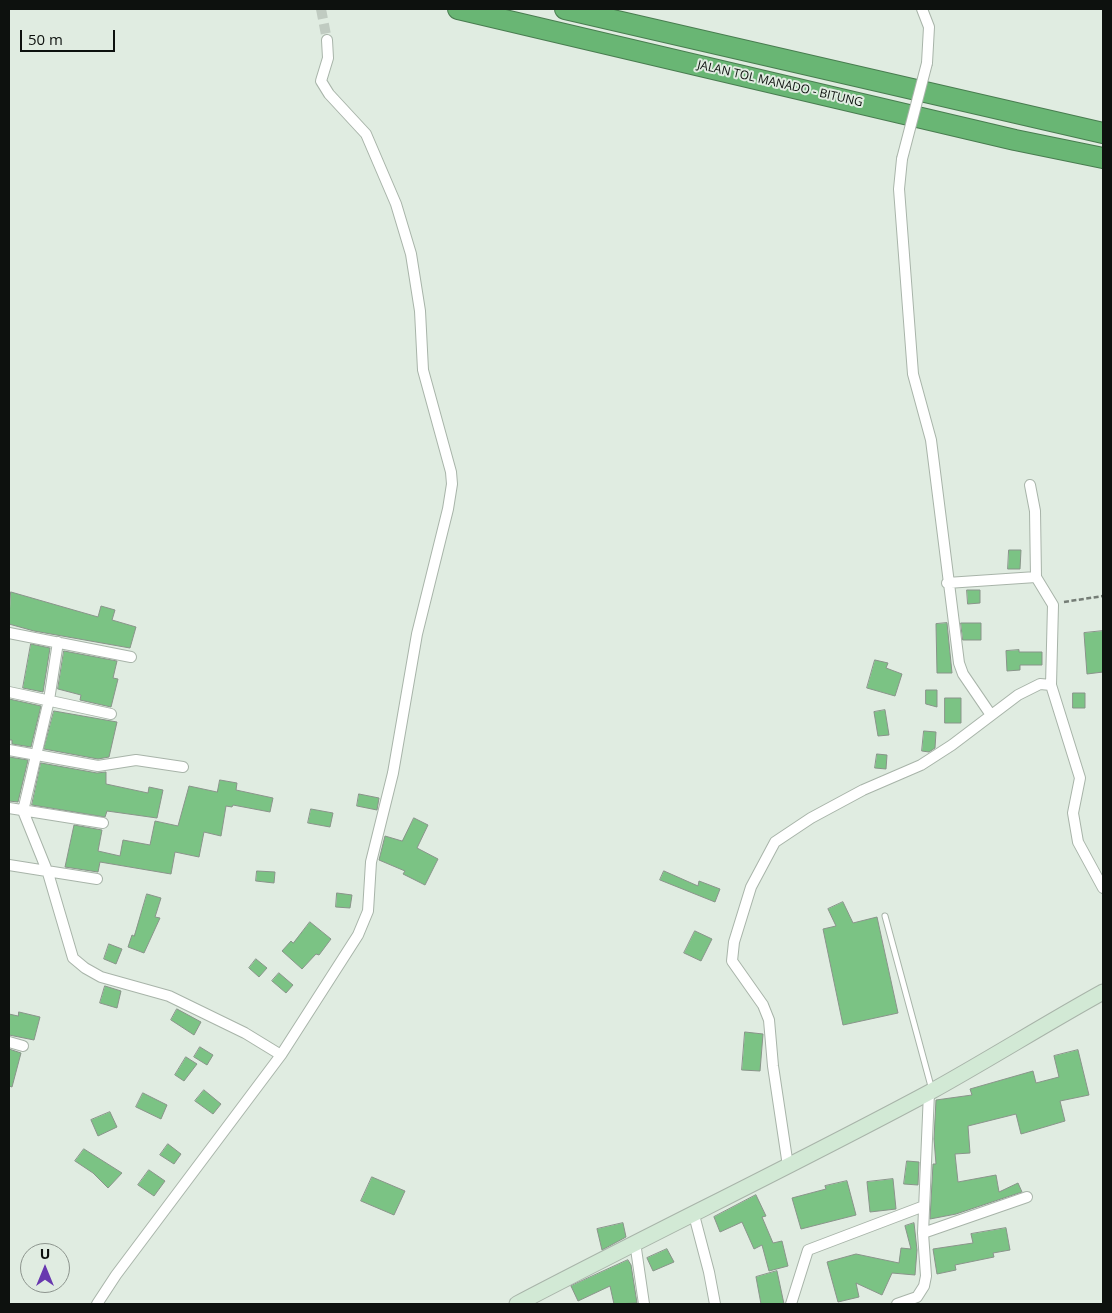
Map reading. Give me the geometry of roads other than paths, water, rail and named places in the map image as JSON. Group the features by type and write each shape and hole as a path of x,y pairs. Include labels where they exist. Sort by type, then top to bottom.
{"highway":[{"name":"JALAN TOL MANADO - BITUNG","path":"458,9 1103,158"},
{"name":"JALAN TOL MANADO - BITUNG","path":"565,9 1103,133"}],"street":[{"path":"922,9 929,27 927,63 902,159 899,189 913,374 931,440 947,583 959,663 963,674 991,715"},
{"path":"97,1304 116,1275 281,1055 358,935 368,911 371,862 393,773 417,634 452,484 451,472 423,370 420,311 410,254 396,204 366,134 329,94 321,81 328,58 327,40"},
{"path":"1030,485 1035,512 1036,577 1053,605 1051,684 1080,778 1073,813 1078,842 1103,888"},
{"path":"947,583 1036,577"},
{"path":"9,633 131,657"},
{"path":"58,642 49,700 23,811 48,873 73,958 84,968 100,977 169,996 245,1033 281,1055"},
{"path":"788,1166 773,1066 769,1020 763,1005 732,960 734,942 751,887 775,842 811,818 863,790 921,765 1029,689 1040,684 1051,684"},
{"path":"9,692 111,714"},
{"path":"9,750 98,766 136,760 183,766"},
{"path":"9,808 103,824"},
{"path":"9,865 48,873 97,879"},
{"path":"517,1304 635,1242 694,1215 931,1091 1103,992"},
{"path":"9,1042 23,1046"},
{"path":"897,1304 917,1296 924,1286 926,1276 923,1233 931,1091"},
{"path":"923,1233 1027,1197"},
{"path":"791,1304 808,1250 924,1206"},
{"path":"694,1215 709,1272 715,1304"},
{"path":"635,1242 644,1304"}],"lane":[{"path":"885,916 931,1091"}],"tunnel":[{"path":"321,9 327,40"}]}
